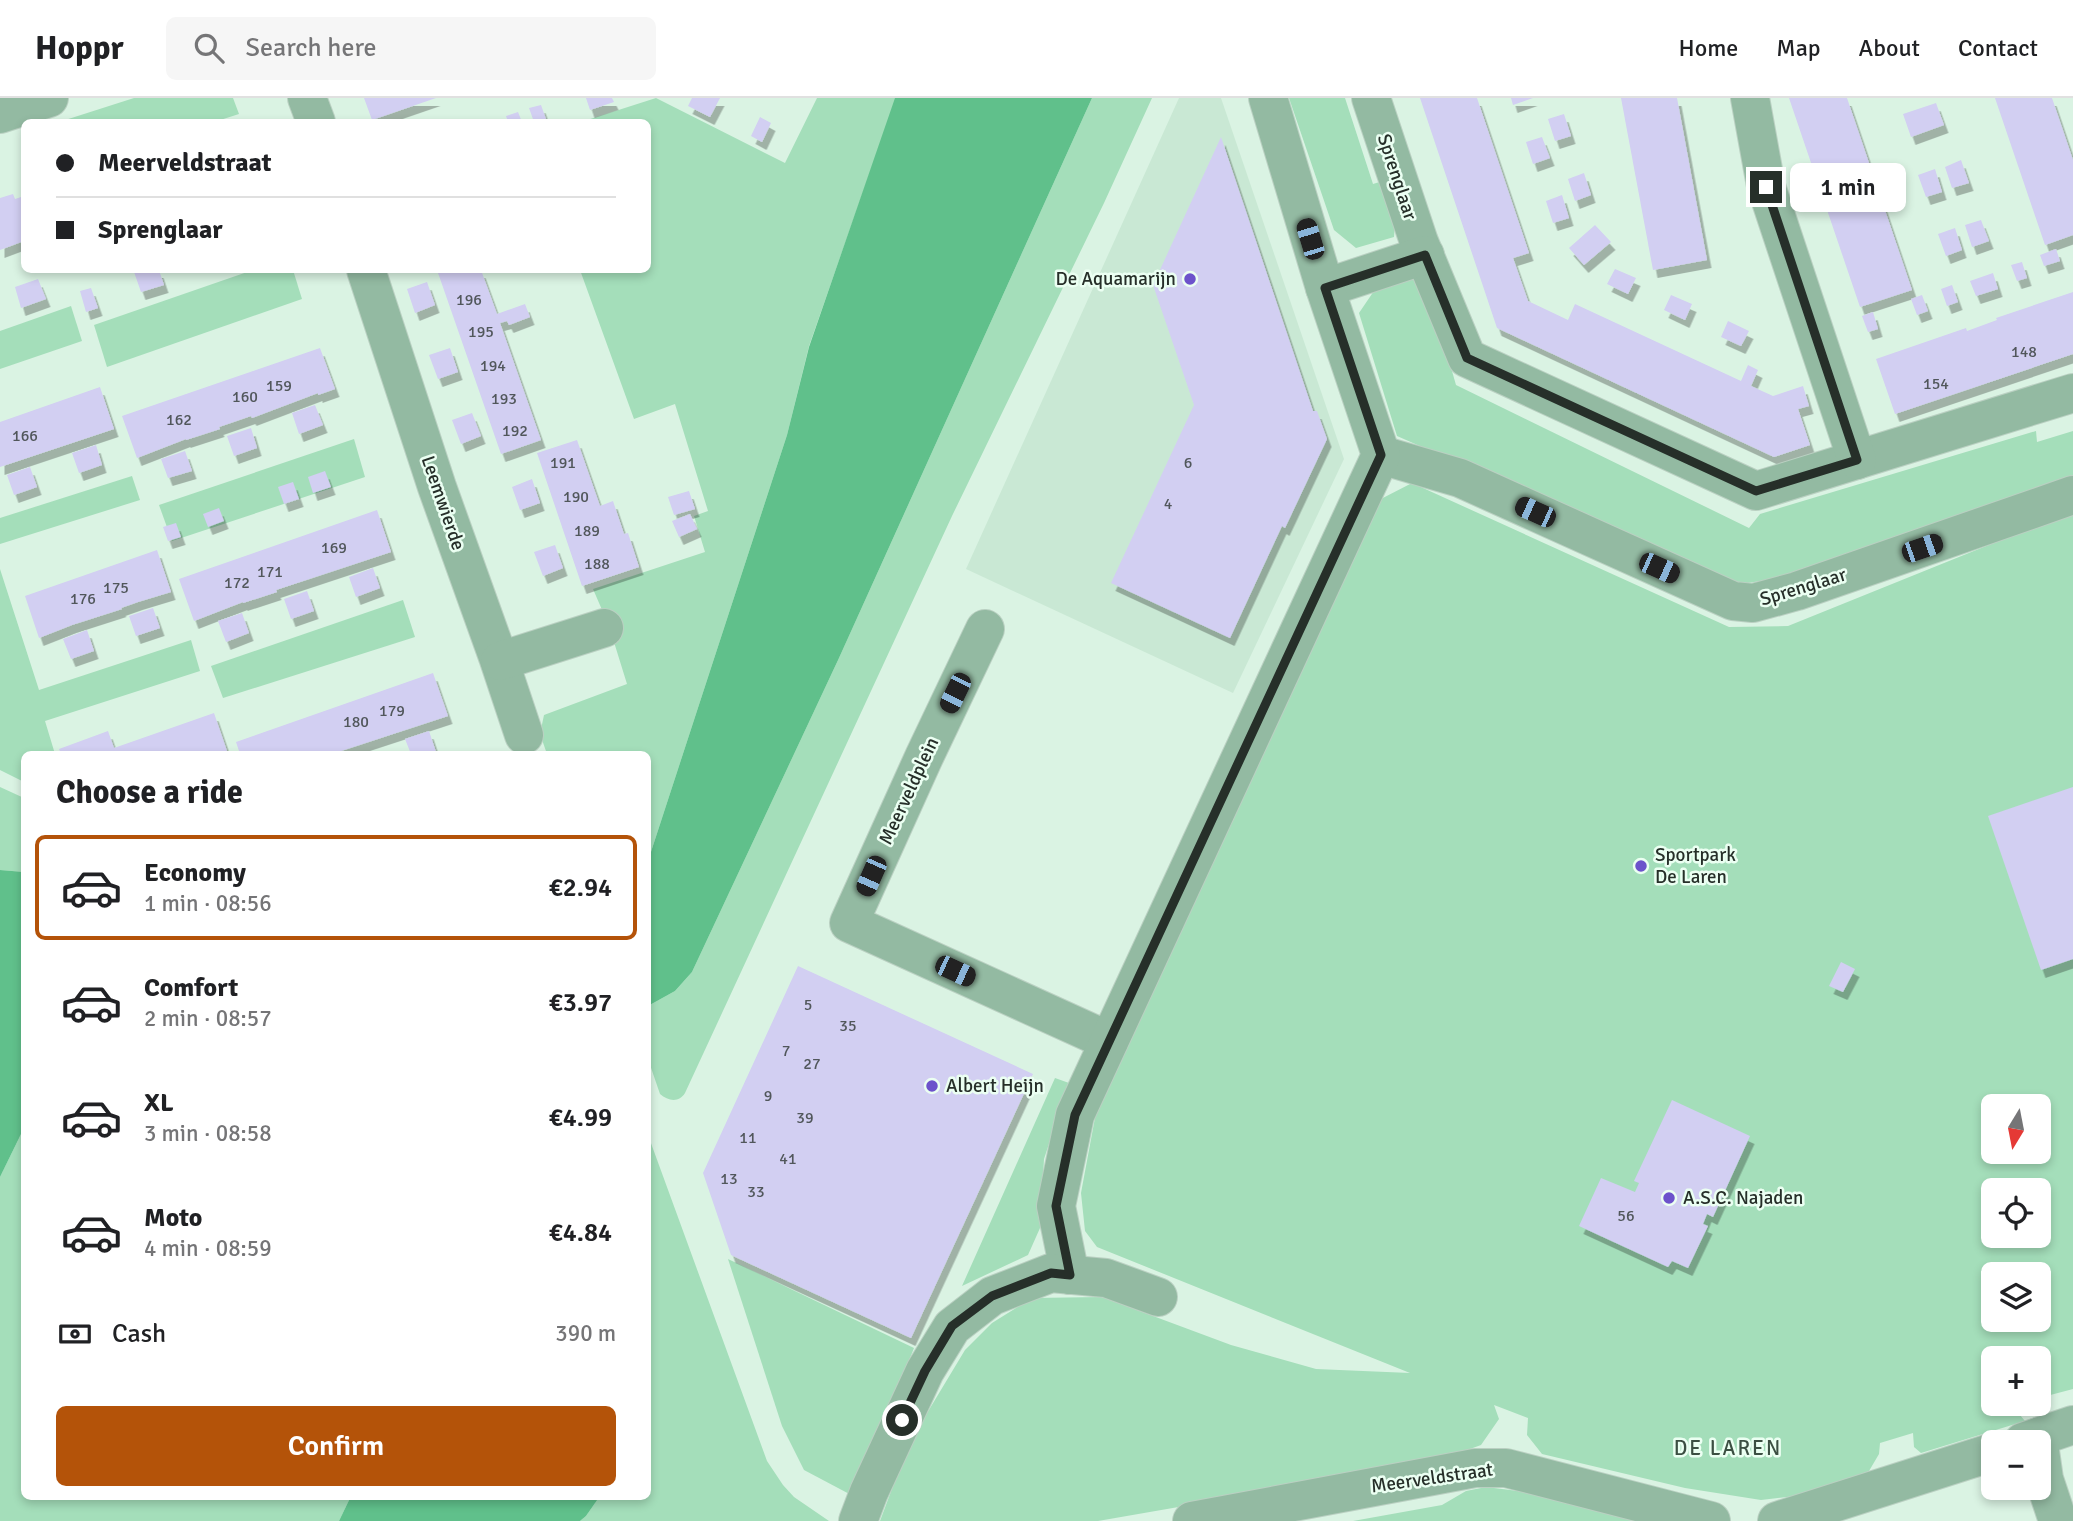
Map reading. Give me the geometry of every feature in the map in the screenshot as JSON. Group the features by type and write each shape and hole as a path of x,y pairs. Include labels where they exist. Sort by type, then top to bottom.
{"street":[{"path":"0,114 49,98"},
{"path":"307,98 315,119"},
{"path":"1070,1275 1056,1206 1075,1115 1381,455 1325,288 1268,98"},
{"name":"Sprenglaar","path":"1371,98 1425,255 1467,358 1756,491 2073,393"},
{"path":"1750,98 1766,187 1857,460"},
{"path":"1325,288 1425,255"},
{"name":"Leemwierde","path":"367,273 437,487 524,735"},
{"name":"Sprenglaar","path":"1381,455 1460,478 1733,601 1753,603 1797,591 2073,495"},
{"path":"500,661 604,628"},
{"name":"Meerveldplein","path":"985,629 849,923 1109,1041"},
{"path":"858,1521 925,1371 952,1326 992,1296 1051,1273 1106,1278 1158,1297"},
{"path":"1777,1521 1981,1456"},
{"name":"Meerveldstraat","path":"1192,1521 1475,1468 1506,1468 1711,1521"},
{"path":"2051,1500 2058,1521"}],"shaded area":[{"path":"134,98 233,98 239,114 223,119 68,119"},
{"path":"656,98 785,163 817,98 896,98 809,346 787,435 651,852 651,751 546,751 540,734 544,715 627,684 609,626 593,589 705,552 694,516 708,511 675,404 634,419 581,273 651,273 651,119 590,119"},
{"path":"895,98 1092,98 839,658 692,972 675,991 651,1004 651,852 787,435 809,347"},
{"path":"1092,98 1152,98 952,516 685,1093 677,1100 666,1098 660,1094 651,1068 651,1004 675,991 692,972 839,658"},
{"name":"De Aquamarijn","path":"1179,98 1221,98 1344,459 1233,693 966,569"},
{"path":"1289,98 1345,98 1373,184 1389,179 1396,211 1394,237 1356,248 1334,230"},
{"path":"244,273 294,273 302,299 107,367 94,325"},
{"path":"1411,276 1427,284 1456,385 1749,528 1760,514 2036,431 2037,442 2073,431 2073,481 1773,579 1735,585 1397,436 1359,313 1378,285"},
{"path":"71,306 82,341 0,369 0,331"},
{"path":"354,439 365,477 172,541 159,505"},
{"path":"132,476 140,500 0,544 0,518"},
{"name":"Sportpark De Laren","path":"1412,483 1729,627 1788,626 2011,536 2073,515 2073,1389 2051,1395 2051,1346 1981,1346 1981,1416 2021,1416 2025,1421 1996,1430 1981,1430 1981,1435 1921,1453 1914,1447 1913,1433 1880,1443 1879,1454 1869,1471 1814,1494 1761,1500 1685,1488 1542,1454 1527,1435 1528,1418 1494,1405 1499,1419 1481,1445 1445,1458 1288,1488 1098,1521 880,1521 909,1443 965,1350 992,1323 1032,1298 1102,1297 1231,1345 1316,1369 1410,1373 1097,1247 1085,1231 1081,1193 1097,1107 1377,501"},
{"path":"0,569 39,690 191,640 200,671 45,721 54,751 21,751 21,780 0,770"},
{"path":"403,600 415,637 223,698 211,666"},
{"path":"0,787 21,797 21,872 0,870"},
{"path":"0,870 21,872 21,1134 0,1177"},
{"path":"1055,1078 1069,1083 1044,1159 1040,1228 1028,1255 962,1286"},
{"path":"21,1134 21,1500 349,1500 339,1521 0,1521 0,1177"},
{"path":"651,1143 767,1461 794,1497 829,1521 580,1521 597,1500 651,1500"},
{"path":"728,1259 914,1348 855,1497 804,1470 782,1426"},
{"path":"1486,1487 1542,1494 1634,1521 1353,1521 1442,1505 1466,1491"},
{"path":"349,1500 597,1500 580,1521 339,1521"}],"building":[{"path":"364,98 436,98 375,119 372,119"},
{"path":"586,98 612,98 614,102 590,110"},
{"path":"692,98 720,98 710,117 688,106"},
{"path":"1420,98 1477,98 1529,253 1513,258 1528,301 1568,320 1575,304 1741,381 1748,365 1758,370 1751,386 1773,396 1803,386 1809,406 1798,409 1810,445 1774,457 1497,328"},
{"path":"1511,98 1533,98 1513,105"},
{"path":"1621,98 1677,98 1707,260 1653,270"},
{"path":"1789,98 1847,98 1912,290 1860,307"},
{"path":"1995,98 2052,98 2073,160 2073,235 2045,245"},
{"path":"1936,103 1944,125 1911,137 1903,114"},
{"path":"541,105 546,119 533,119 529,108"},
{"path":"518,112 521,119 507,119 506,116"},
{"path":"1564,114 1571,136 1555,141 1548,119"},
{"path":"760,117 771,123 762,142 751,136"},
{"path":"1221,137 1313,411 1317,411 1327,439 1285,528 1282,526 1230,638 1111,583 1194,405 1153,285"},
{"path":"1542,137 1550,158 1533,164 1526,142"},
{"path":"1961,160 1969,183 1952,188 1945,167"},
{"path":"1935,169 1942,192 1926,197 1918,175"},
{"path":"1584,173 1591,195 1575,201 1568,179"},
{"path":"13,194 15,199 21,197 21,242 0,250 0,198"},
{"path":"1562,195 1569,218 1553,223 1546,201"},
{"path":"1981,220 1989,241 1972,247 1965,225"},
{"path":"1595,225 1611,242 1584,265 1569,248"},
{"path":"1955,228 1962,250 1946,256 1938,234"},
{"path":"2056,249 2060,261 2044,266 2040,255"},
{"path":"2022,262 2027,278 2017,281 2011,265"},
{"path":"1615,269 1636,278 1628,294 1607,284"},
{"path":"134,273 160,273 164,285 141,292"},
{"path":"438,273 482,273 497,314 525,304 530,317 509,325 507,321 500,323 541,440 501,454"},
{"path":"1993,273 1998,289 1976,296 1970,281"},
{"path":"38,279 46,299 21,308 15,287"},
{"path":"427,282 435,305 415,313 407,289"},
{"path":"1952,285 1958,302 1947,306 1941,289"},
{"path":"91,288 98,308 86,312 80,291"},
{"path":"2073,292 2073,354 1895,414 1876,359 1966,328 1967,331 1997,320 1996,318"},
{"path":"1671,295 1692,304 1685,320 1664,310"},
{"path":"1922,295 1928,311 1917,315 1911,299"},
{"path":"1873,312 1878,329 1868,332 1862,316"},
{"path":"1728,321 1749,331 1741,346 1721,337"},
{"path":"320,348 335,389 219,427 220,429 137,458 122,416"},
{"path":"450,348 458,372 438,379 429,355"},
{"path":"100,387 114,429 0,467 0,422"},
{"path":"315,405 323,425 299,434 292,413"},
{"path":"472,413 481,436 461,444 452,420"},
{"path":"251,428 257,448 234,456 227,436"},
{"path":"577,440 600,506 613,501 624,534 628,533 639,567 582,586 537,453"},
{"path":"96,445 102,465 79,473 72,453"},
{"path":"185,451 192,471 168,478 161,459"},
{"path":"30,467 37,487 14,495 7,475"},
{"path":"325,471 331,487 313,493 308,477"},
{"path":"532,479 540,503 520,510 512,487"},
{"path":"293,482 299,499 284,504 278,487"},
{"path":"689,491 695,509 674,515 668,497"},
{"path":"219,508 224,521 208,527 203,514"},
{"path":"377,510 391,552 276,590 277,592 194,621 179,579"},
{"path":"690,514 697,529 679,537 672,521"},
{"path":"176,523 181,537 168,541 163,527"},
{"path":"555,545 563,568 543,576 534,552"},
{"path":"157,550 171,592 39,638 25,596"},
{"path":"373,568 380,588 356,597 349,577"},
{"path":"307,591 314,611 291,619 284,599"},
{"path":"153,608 160,628 136,636 129,616"},
{"path":"242,613 249,633 226,642 218,621"},
{"path":"87,630 94,651 71,659 63,639"},
{"path":"433,673 448,716 341,751 239,751 236,742"},
{"path":"214,713 227,751 59,749 108,731 114,748"},
{"path":"429,731 436,751 410,751 405,739"},
{"path":"2073,787 2073,959 2041,970 1988,816"},
{"path":"1841,962 1855,969 1843,992 1829,986"},
{"path":"798,966 1033,1074 911,1338 731,1255 703,1173"},
{"path":"1672,1100 1750,1136 1713,1217 1707,1214 1703,1224 1708,1226 1688,1268 1672,1261 1668,1267 1579,1226 1601,1178 1635,1192 1639,1183 1634,1181"}],"place":[{"name":"De Aquamarijn","path":"1190,279"},
{"name":"Sportpark De Laren","path":"1641,866"},
{"name":"Albert Heijn","path":"932,1086"},
{"name":"A.S.C. Najaden","path":"1669,1198"}],"district":[{"name":"DE LAREN","path":"1728,1448"}],"route":[{"path":"902,1420 925,1371 952,1326 992,1296 1051,1273 1070,1275 1056,1206 1075,1115 1381,455 1325,288 1425,255 1467,358 1756,491 1857,460 1766,187"}]}
